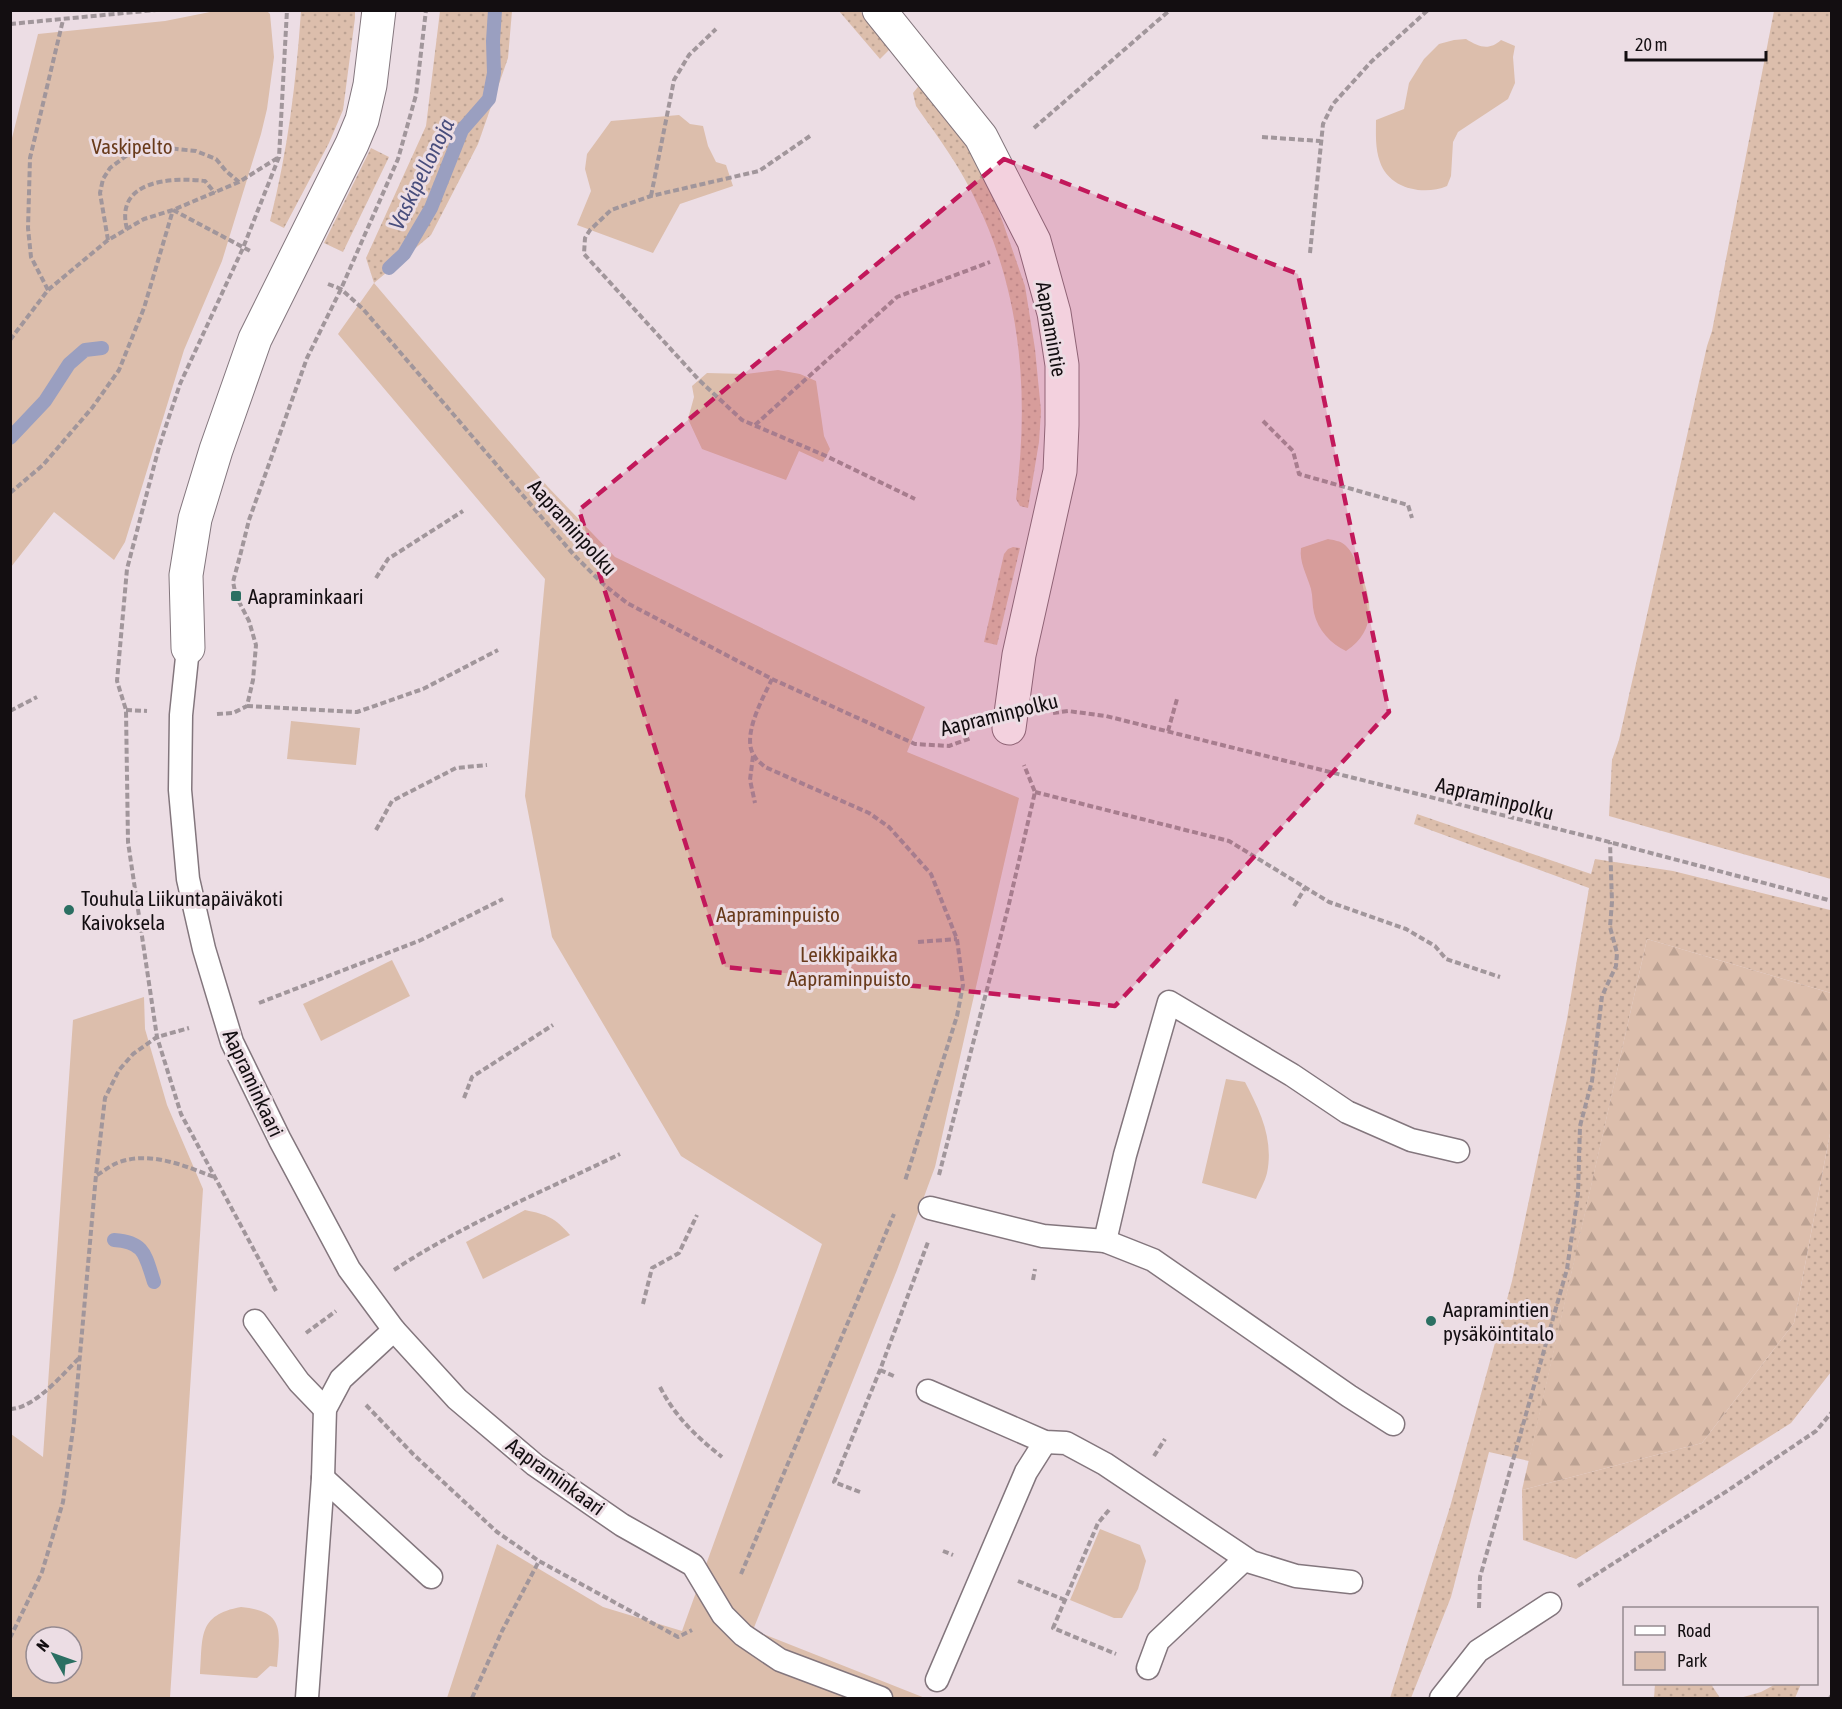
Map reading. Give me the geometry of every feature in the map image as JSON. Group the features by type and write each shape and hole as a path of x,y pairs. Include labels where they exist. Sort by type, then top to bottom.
{"street":[{"name":"Aapraminkaari","path":"188,648 186,576 195,519 216,450 255,339 362,120 370,85 379,10"},
{"name":"Aapramintie","path":"889,15 981,136 1034,241 1054,313 1062,366 1060,471 1020,650 1009,728"}],"lane":[{"name":"Aapraminkaari","path":"188,648 181,715 180,790 188,879 204,949 232,1042 280,1140 349,1269 394,1330 457,1399 535,1465 622,1525 693,1565 723,1615 743,1635 780,1660 881,1698"},
{"path":"1105,1241 1125,1155 1169,1002 1292,1075 1347,1112 1411,1140 1458,1151"},
{"path":"930,1208 1043,1236 1105,1241 1153,1260 1393,1424"},
{"path":"255,1322 299,1382 325,1409"},
{"path":"307,1698 323,1478 325,1409 341,1379 394,1330"},
{"path":"928,1391 1045,1442 1066,1443 1106,1464 1251,1562 1296,1576 1351,1582"},
{"path":"937,1680 1026,1472 1045,1442"},
{"path":"323,1478 431,1577"},
{"path":"1148,1668 1158,1641 1245,1559"},
{"path":"1441,1698 1478,1651 1550,1604"}],"path":[{"path":"10,24 156,10"},
{"path":"277,1293 181,1114 158,1037 128,843 126,710 117,681 127,569 159,447 180,384 243,248 279,157 287,10"},
{"path":"247,706 253,680 256,645 249,621 236,596 233,582 249,520 307,358 342,289 398,159 416,95 426,10"},
{"path":"1034,128 1170,10"},
{"path":"1310,252 1323,124 1333,104 1371,62 1428,10"},
{"path":"48,290 31,257 28,228 30,158 63,20"},
{"path":"651,196 674,80 689,55 716,29"},
{"path":"810,136 759,171 651,196 611,210 585,238 584,254 699,380 742,420 826,456 915,499"},
{"path":"1262,137 1320,141"},
{"path":"108,240 100,193 103,179 110,168 126,156 147,146 196,151 216,159 239,182"},
{"path":"10,340 48,290 108,240 144,219 173,210 239,182 279,157"},
{"path":"127,229 124,218 128,204 139,190 150,183 183,178 205,181 215,193"},
{"path":"10,494 50,457 92,408 119,370 144,308 173,210"},
{"name":"Aapraminpolku","path":"173,210 243,248 342,289 363,309 574,555 603,584 627,603 772,679 915,744 949,746 1058,711 1106,716 1610,842 1832,901"},
{"path":"755,425 897,297 990,262"},
{"path":"1263,421 1293,451 1299,474 1408,506 1412,518"},
{"path":"376,578 388,559 463,511"},
{"path":"126,710 181,715 233,713 247,706 357,712 423,689 498,651"},
{"path":"755,803 750,780 753,756 750,732 758,707 772,679"},
{"path":"10,711 36,697"},
{"path":"1168,731 1177,699"},
{"path":"860,1492 834,1482 928,1244 930,1208 1008,908 1035,792 1009,728"},
{"path":"723,1615 899,1202 957,1016 963,985 957,939 931,874 889,827 869,813 765,767 753,756"},
{"path":"376,830 393,801 456,768 487,765"},
{"path":"1035,792 1229,841 1329,902 1406,928 1435,946 1446,959 1500,977"},
{"path":"1478,1651 1480,1577 1567,1269 1578,1194 1580,1126 1592,1081 1602,996 1616,966 1617,953 1610,927 1612,902 1610,842"},
{"path":"1294,906 1305,888"},
{"path":"224,1017 422,940 503,899"},
{"path":"918,942 957,939"},
{"path":"464,1098 472,1077 553,1025"},
{"path":"10,1638 42,1572 63,1502 81,1357 96,1175 105,1098 119,1070 133,1054 158,1037"},
{"path":"364,1290 419,1254 620,1154"},
{"path":"96,1175 118,1163 137,1158 164,1160 214,1177"},
{"path":"899,1202 930,1208"},
{"path":"643,1304 652,1268 679,1253 697,1215"},
{"path":"300,1326 341,1379 413,1454 497,1532 539,1561 678,1637"},
{"path":"10,1409 15,1409 40,1396 81,1357"},
{"path":"880,1370 895,1377"},
{"path":"660,1387 668,1402 691,1431 722,1457"},
{"path":"1550,1604 1728,1491 1816,1431 1832,1412"},
{"path":"1135,1482 1098,1522 1053,1628 1148,1668"},
{"path":"472,1698 502,1631 539,1561"}],"highlighted area":[{"path":"1004,159 1298,274 1389,712 1115,1006 725,967 579,510"}],"green space":[{"name":"Vaskipelto","path":"220,10 267,11 270,14 274,57 267,109 222,261 184,350 125,542 114,560 54,512 11,567 11,142 38,34 165,21"},
{"path":"301,11 355,11 355,18 343,110 329,143 284,228 270,221 282,168 290,116"},
{"path":"440,11 512,11 508,58 478,144 431,235 374,283 366,258 426,126"},
{"path":"839,11 860,11 892,47 880,59"},
{"path":"1774,11 1831,11 1831,879 1609,816 1612,760 1619,740 1712,331"},
{"path":"1466,39 1484,47 1492,46 1501,40 1515,46 1513,57 1515,83 1508,99 1458,132 1453,142 1451,176 1447,186 1428,190 1408,188 1391,179 1380,162 1376,120 1404,109 1409,83 1424,59 1439,44"},
{"path":"922,82 955,125 994,197 1025,286 1035,349 1041,411 1039,442 1028,508 1020,506 1016,499 1022,423 1021,385 1013,311 1004,274 992,238 971,190 949,153 916,106 913,93"},
{"path":"679,115 690,124 703,126 708,146 716,162 726,165 733,186 680,204 653,253 577,225 591,191 585,169 587,154 611,121"},
{"path":"371,148 389,157 343,252 324,243"},
{"name":"Aapraminpuisto","path":"374,283 548,487 615,557 925,707 907,752 1019,798 935,1167 897,1270 753,1630 925,1698 447,1698 497,1544 603,1607 682,1631 822,1244 681,1156 552,937 525,796 545,579 338,334"},
{"path":"778,370 800,374 816,381 824,436 830,449 823,462 799,451 786,480 702,449 688,419 694,397 692,386 707,373 746,374"},
{"path":"1328,539 1343,544 1351,553 1363,580 1369,603 1368,624 1356,643 1346,651 1330,640 1319,625 1301,558 1301,548"},
{"path":"1013,547 1020,548 997,645 984,642 1004,554"},
{"path":"291,721 360,728 356,765 287,759"},
{"path":"1417,814 1591,874 1595,859 1673,871 1830,910 1832,911 1831,993 1647,939 1529,1461 1489,1452 1451,1597 1411,1698 1390,1698 1450,1507 1512,1281 1567,1019 1589,888 1414,824"},
{"path":"1647,939 1831,993 1831,1128 1794,1323 1702,1443 1522,1490"},
{"path":"392,960 410,996 321,1041 303,1004"},
{"path":"144,997 145,1029 167,1105 203,1189 170,1698 11,1698 11,1434 43,1457 73,1020"},
{"path":"1226,1079 1245,1082 1256,1104 1267,1137 1269,1161 1266,1176 1256,1199 1202,1183"},
{"path":"1831,1128 1831,1372 1791,1423 1576,1559 1523,1540 1522,1490 1702,1443 1794,1323"},
{"path":"525,1210 550,1218 570,1235 483,1279 466,1242"},
{"path":"1100,1529 1140,1545 1146,1561 1138,1589 1122,1618 1114,1618 1070,1600"},
{"path":"241,1607 255,1609 273,1618 279,1633 277,1667 270,1666 257,1678 200,1674 203,1639 209,1622 216,1616"},
{"path":"1655,1685 1712,1685 1720,1698 1654,1698"},
{"path":"1774,1685 1801,1685 1795,1698 1740,1698 1761,1692"}],"waterway":[{"name":"Vaskipellonoja","path":"389,268 404,254 431,208 462,130 489,99 494,73 495,10"},
{"name":"Vaskipellonoja","path":"10,438 45,401 69,364 85,350 102,348"},
{"path":"114,1240 124,1241 138,1247 146,1257 154,1282"}],"place":[{"name":"Aapraminkaari","path":"236,596"},
{"name":"Touhula Liikuntapäiväkoti Kaivoksela","path":"69,910"},
{"name":"Aapramintien pysäköintitalo","path":"1431,1321"}],"park label":[{"name":"Leikkipaikka Aapraminpuisto","path":"849,966"}]}
